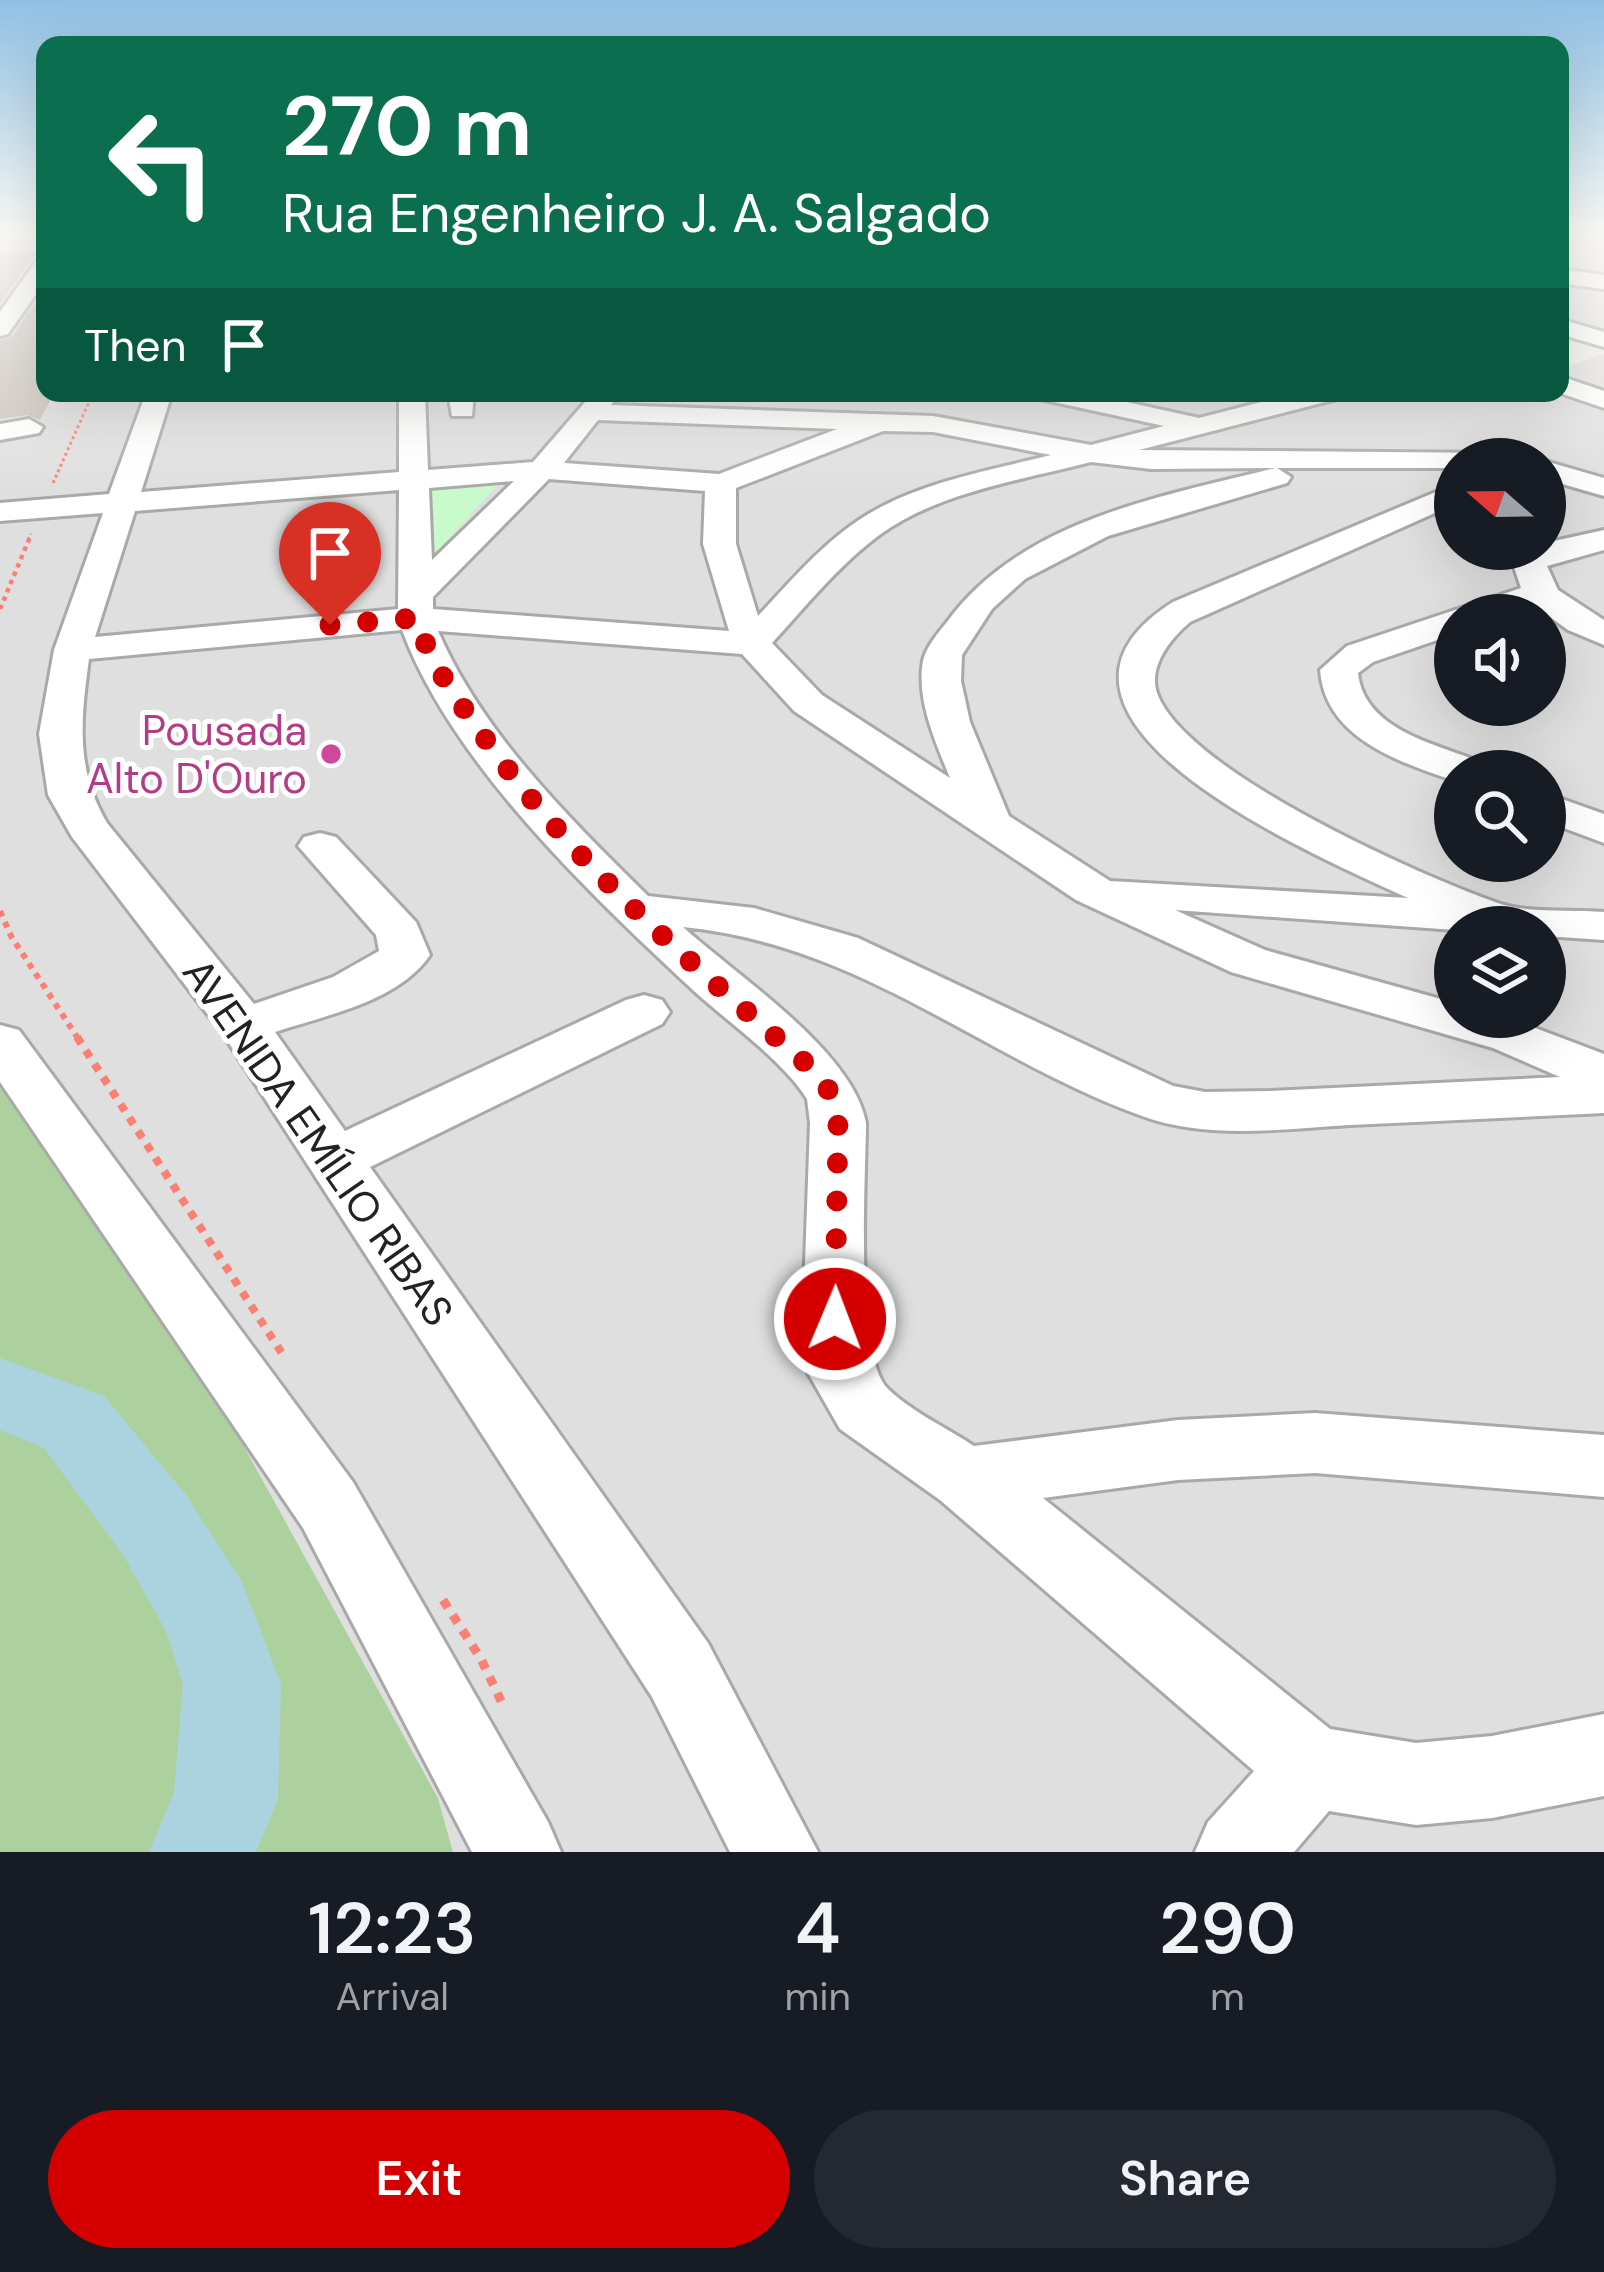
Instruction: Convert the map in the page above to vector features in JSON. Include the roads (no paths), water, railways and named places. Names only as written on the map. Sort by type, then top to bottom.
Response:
[{"type":"street","points":[[1569,326],[1601,326]]},
{"type":"street","points":[[1569,387],[1604,400]]},
{"type":"street","name":"AVENIDA EMÍLIO RIBAS","points":[[156,402],[72,650],[59,734],[69,795],[88,828],[243,1025],[680,1670],[775,1852]]},
{"type":"street","points":[[412,402],[412,477],[425,582],[426,649],[507,770],[630,908],[819,1075],[834,1099],[838,1123],[835,1319],[841,1373],[864,1408],[965,1478],[1312,1767],[1416,1784],[1492,1777],[1604,1755]]},
{"type":"street","points":[[1091,402],[1198,425]]},
{"type":"street","points":[[72,650],[425,582],[664,640],[752,643],[832,558],[870,527],[972,484],[1291,402]]},
{"type":"street","points":[[425,582],[542,470],[600,403],[874,411],[1086,453],[1192,461],[1434,459]]},
{"type":"street","points":[[0,512],[542,470],[722,483],[874,411]]},
{"type":"street","points":[[989,820],[950,724],[942,659],[968,610],[1024,562],[1093,531],[1335,459]]},
{"type":"street","points":[[1566,476],[1601,486]]},
{"type":"street","points":[[722,483],[715,502],[720,554],[752,643],[776,674],[808,703],[1092,890],[1249,961],[1512,1036],[1604,1075]]},
{"type":"street","points":[[1434,501],[1174,616],[1145,649],[1136,689],[1153,724],[1197,768],[1280,817],[1465,906]]},
{"type":"street","points":[[1604,540],[1540,554],[1530,564],[1530,578],[1540,593],[1604,634]]},
{"type":"street","points":[[1434,629],[1360,654],[1339,670],[1337,688],[1346,708],[1376,731],[1434,757]]},
{"type":"street","points":[[1566,815],[1604,830]]},
{"type":"street","points":[[243,1025],[363,981],[392,968],[405,955],[399,932],[320,846]]},
{"type":"street","points":[[1092,890],[1434,912]]},
{"type":"street","points":[[630,908],[795,932],[1126,1088],[1204,1111],[1604,1094]]},
{"type":"street","points":[[1566,923],[1604,926]]},
{"type":"street","points":[[334,1160],[644,1012]]},
{"type":"street","points":[[0,1042],[328,1505],[518,1852]]},
{"type":"street","points":[[965,1478],[1178,1450],[1316,1443],[1604,1466]]},
{"type":"street","points":[[1238,1852],[1312,1767]]},
{"type":"waterway","points":[[0,1393],[74,1422],[154,1524],[208,1614],[232,1684],[226,1799],[202,1852]]},
{"type":"place","name":"Pousada Alto D'Ouro","points":[[331,754]]}]
